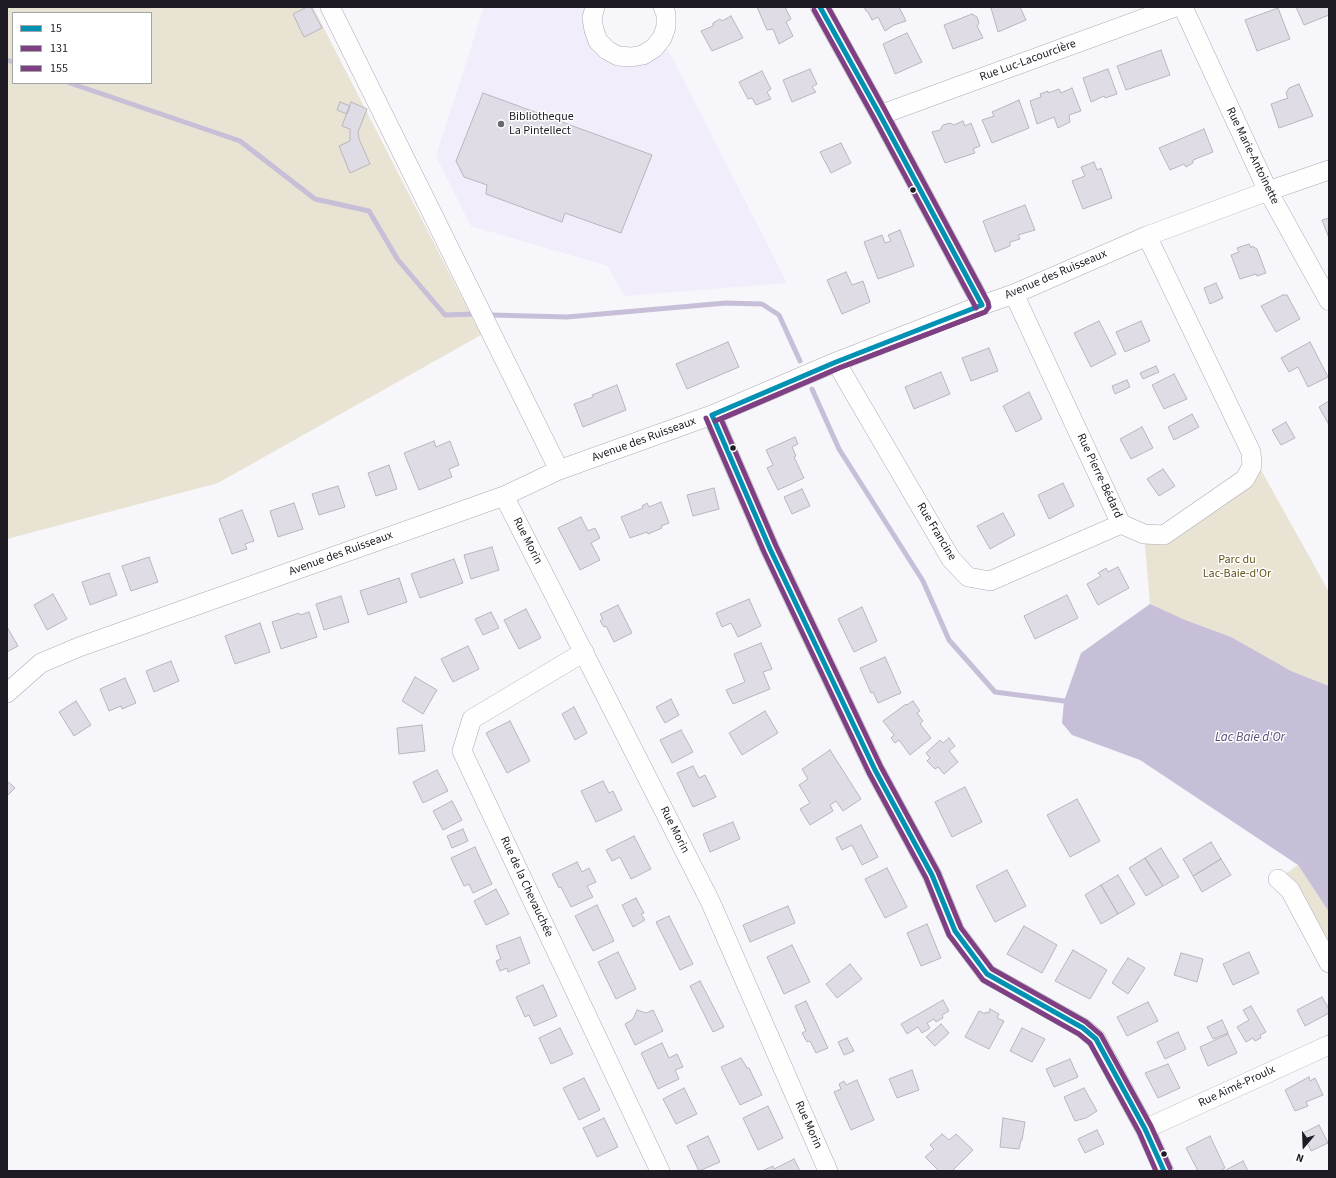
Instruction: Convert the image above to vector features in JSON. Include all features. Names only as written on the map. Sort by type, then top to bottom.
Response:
[{"type":"street","points":[[330,7],[559,470]]},
{"type":"street","points":[[595,7],[592,18],[594,30],[598,40],[607,50],[618,56],[631,57],[643,55],[654,48],[662,38],[666,26],[666,14],[663,7]]},
{"type":"street","points":[[820,7],[982,305]]},
{"type":"street","name":"Rue Luc-Lacourcière","points":[[880,115],[1175,7]]},
{"type":"street","name":"Rue Marie-Antoinette","points":[[1183,7],[1268,191],[1329,301]]},
{"type":"street","name":"Avenue des Ruisseaux","points":[[7,693],[41,663],[79,647],[504,496],[559,470],[712,415],[836,362],[1014,294],[1147,236],[1329,170]]},
{"type":"street","name":"Rue Pierre-Bédard","points":[[1014,294],[1121,524],[1144,534],[1164,535],[1245,479],[1252,466],[1251,452],[1147,236]]},
{"type":"street","name":"Rue Francine","points":[[836,362],[951,559],[968,577],[990,581],[1121,524]]},
{"type":"street","points":[[712,415],[770,549],[875,770],[932,875],[955,931],[987,974],[1083,1028],[1096,1039],[1145,1129],[1164,1171]]},
{"type":"street","name":"Rue Morin","points":[[504,496],[710,901],[828,1171]]},
{"type":"street","name":"Rue de la Chevauchée","points":[[584,652],[472,719],[462,751],[660,1171]]},
{"type":"street","points":[[1278,879],[1290,890],[1329,963]]},
{"type":"street","name":"Rue Aimé-Proulx","points":[[1145,1129],[1329,1045]]},
{"type":"shaded area","points":[[484,7],[595,7],[592,18],[618,56],[662,38],[787,283],[624,296],[608,266],[471,226],[436,156]]},
{"type":"green space","points":[[7,7],[313,7],[481,335],[218,483],[7,539]]},
{"type":"green space","name":"Parc du Lac-Baie-d'Or","points":[[1251,452],[1329,592],[1329,686],[1291,671],[1150,604],[1144,534],[1164,535],[1245,479]]},
{"type":"green space","points":[[1298,865],[1329,912],[1329,963],[1278,879]]},
{"type":"water","name":"Lac Baie d'Or","points":[[1150,604],[1185,620],[1231,637],[1291,671],[1329,686],[1329,912],[1298,865],[1140,760],[1072,735],[1062,723],[1064,701],[1081,653]]},
{"type":"building","points":[[307,7],[311,7],[322,28],[304,37],[293,14]]},
{"type":"building","points":[[757,7],[785,7],[791,19],[786,22],[793,36],[779,44],[773,29],[767,30]]},
{"type":"building","points":[[864,7],[899,7],[906,21],[894,25],[885,31],[878,17],[872,20]]},
{"type":"building","points":[[1020,7],[1026,20],[998,32],[991,8]]},
{"type":"building","points":[[1296,7],[1329,7],[1329,15],[1304,25]]},
{"type":"building","points":[[1278,8],[1290,39],[1257,51],[1245,20]]},
{"type":"building","points":[[972,14],[977,17],[979,23],[977,26],[983,38],[953,49],[944,25]]},
{"type":"building","points":[[731,16],[743,38],[712,51],[701,31],[713,26],[713,23],[720,19],[722,21]]},
{"type":"building","points":[[907,33],[922,62],[895,74],[883,44]]},
{"type":"building","points":[[1161,50],[1170,75],[1126,90],[1117,66]]},
{"type":"building","points":[[810,69],[817,84],[812,87],[816,92],[792,102],[783,80]]},
{"type":"building","points":[[1108,69],[1117,94],[1105,98],[1104,96],[1091,102],[1083,78]]},
{"type":"building","points":[[762,71],[771,89],[767,92],[771,99],[756,105],[752,98],[748,99],[739,82]]},
{"type":"building","points":[[1299,84],[1313,116],[1279,128],[1271,104],[1288,98],[1286,93],[1289,88]]},
{"type":"building","points":[[1072,88],[1081,111],[1069,115],[1070,122],[1058,128],[1054,117],[1037,124],[1030,101],[1041,97],[1040,94],[1048,91],[1048,93],[1059,89],[1061,93]]},
{"type":"building","points":[[483,93],[652,155],[621,233],[565,213],[562,222],[486,194],[487,185],[464,177],[456,161]]},
{"type":"building","points":[[1019,100],[1029,128],[992,143],[982,120],[994,116],[992,112]]},
{"type":"building","points":[[340,102],[350,106],[347,114],[337,110]]},
{"type":"building","points":[[351,102],[367,109],[358,132],[359,139],[370,164],[350,173],[339,146],[350,141],[350,129],[342,126]]},
{"type":"building","points":[[963,121],[965,126],[971,123],[980,146],[973,149],[975,153],[945,163],[932,132],[940,130],[943,125],[950,123],[954,125]]},
{"type":"building","points":[[1204,129],[1213,152],[1193,160],[1193,163],[1186,167],[1184,164],[1170,170],[1159,148]]},
{"type":"building","points":[[841,143],[851,163],[831,173],[820,152]]},
{"type":"building","points":[[1094,162],[1097,170],[1101,168],[1112,198],[1083,209],[1072,181],[1085,176],[1081,167]]},
{"type":"building","points":[[1025,205],[1035,230],[1018,235],[1020,239],[1010,242],[1010,246],[995,252],[983,221]]},
{"type":"building","points":[[1329,218],[1329,238],[1322,220]]},
{"type":"building","points":[[900,230],[914,266],[878,279],[864,242],[882,235],[885,243],[891,241],[888,235]]},
{"type":"building","points":[[1249,244],[1251,248],[1252,246],[1257,249],[1266,273],[1257,276],[1256,274],[1240,279],[1231,255],[1239,252],[1237,248]]},
{"type":"building","points":[[846,272],[852,285],[863,281],[870,302],[842,314],[827,280]]},
{"type":"building","points":[[1216,283],[1223,298],[1210,304],[1204,288]]},
{"type":"building","points":[[1283,295],[1287,295],[1300,319],[1276,332],[1261,306]]},
{"type":"building","points":[[1099,321],[1116,354],[1091,367],[1074,333]]},
{"type":"building","points":[[1141,321],[1150,341],[1125,352],[1116,332]]},
{"type":"building","points":[[728,342],[739,367],[687,389],[676,364]]},
{"type":"building","points":[[1310,342],[1328,377],[1308,387],[1298,367],[1289,372],[1281,358]]},
{"type":"building","points":[[989,348],[998,371],[971,381],[962,358]]},
{"type":"building","points":[[1156,366],[1159,372],[1143,379],[1140,373]]},
{"type":"building","points":[[941,372],[950,394],[914,409],[905,387]]},
{"type":"building","points":[[1174,374],[1187,399],[1164,409],[1152,385]]},
{"type":"building","points":[[1127,380],[1130,387],[1115,394],[1112,386]]},
{"type":"building","points":[[617,385],[626,410],[583,427],[574,404],[593,397],[592,395]]},
{"type":"building","points":[[1029,392],[1042,419],[1016,432],[1003,406]]},
{"type":"building","points":[[1329,401],[1329,425],[1319,407]]},
{"type":"building","points":[[1192,414],[1199,427],[1174,440],[1168,427]]},
{"type":"building","points":[[1286,422],[1295,438],[1281,445],[1272,430]]},
{"type":"building","points":[[1142,427],[1153,448],[1131,459],[1120,439]]},
{"type":"building","points":[[795,437],[798,444],[792,447],[796,456],[794,457],[804,478],[778,490],[767,468],[773,465],[766,450]]},
{"type":"building","points":[[434,441],[436,447],[450,441],[459,465],[449,469],[452,477],[419,490],[404,453]]},
{"type":"building","points":[[389,465],[397,489],[376,496],[368,473]]},
{"type":"building","points":[[1163,469],[1175,486],[1159,496],[1147,479]]},
{"type":"building","points":[[1063,483],[1074,506],[1049,519],[1038,495]]},
{"type":"building","points":[[338,486],[345,507],[319,515],[312,494]]},
{"type":"building","points":[[714,488],[719,509],[693,516],[687,495]]},
{"type":"building","points":[[802,489],[810,506],[792,514],[784,497]]},
{"type":"building","points":[[661,502],[669,523],[648,534],[647,532],[630,538],[621,517],[643,508],[642,506],[647,503],[649,507]]},
{"type":"building","points":[[294,503],[303,529],[278,537],[270,511]]},
{"type":"building","points":[[242,510],[254,541],[245,544],[247,549],[232,554],[219,519]]},
{"type":"building","points":[[1003,513],[1015,535],[990,549],[977,526]]},
{"type":"building","points":[[581,517],[588,531],[595,528],[600,538],[591,543],[600,560],[580,570],[558,528]]},
{"type":"building","points":[[492,547],[499,570],[471,579],[464,555]]},
{"type":"building","points":[[149,557],[158,582],[131,591],[122,566]]},
{"type":"building","points":[[454,559],[463,583],[420,598],[411,574]]},
{"type":"building","points":[[1118,567],[1129,588],[1098,605],[1087,584],[1101,576],[1098,573],[1106,568],[1108,572]]},
{"type":"building","points":[[109,573],[117,595],[90,605],[82,582]]},
{"type":"building","points":[[399,578],[407,602],[368,615],[360,591]]},
{"type":"building","points":[[53,594],[67,619],[47,630],[34,605]]},
{"type":"building","points":[[1067,595],[1078,618],[1035,639],[1024,616]]},
{"type":"building","points":[[341,596],[349,622],[324,630],[316,604]]},
{"type":"building","points":[[749,599],[761,626],[738,637],[731,623],[722,627],[716,613]]},
{"type":"building","points":[[618,605],[632,633],[614,642],[606,626],[604,627],[600,621],[603,619],[600,614]]},
{"type":"building","points":[[862,607],[877,641],[854,652],[838,619]]},
{"type":"building","points":[[526,609],[541,638],[519,649],[504,620]]},
{"type":"building","points":[[309,612],[317,637],[281,649],[272,622],[299,613],[300,615]]},
{"type":"building","points":[[491,612],[499,628],[483,635],[475,619]]},
{"type":"building","points":[[260,623],[270,652],[235,664],[225,636]]},
{"type":"building","points":[[7,627],[18,646],[7,652]]},
{"type":"building","points":[[761,643],[772,669],[763,672],[770,689],[733,704],[726,690],[745,682],[734,654]]},
{"type":"building","points":[[468,646],[479,669],[453,682],[441,659]]},
{"type":"building","points":[[885,657],[901,693],[878,703],[873,692],[871,693],[860,668]]},
{"type":"building","points":[[171,661],[179,681],[154,692],[146,671]]},
{"type":"building","points":[[415,677],[437,690],[423,714],[402,701]]},
{"type":"building","points":[[125,678],[136,703],[122,709],[121,706],[109,711],[100,689]]},
{"type":"building","points":[[671,699],[679,715],[665,723],[656,707]]},
{"type":"building","points":[[76,701],[91,725],[74,736],[59,712]]},
{"type":"building","points":[[913,701],[920,711],[917,713],[923,721],[920,724],[931,738],[910,755],[899,740],[895,743],[891,738],[894,735],[883,721],[906,704],[907,705]]},
{"type":"building","points":[[574,707],[587,733],[575,740],[562,714]]},
{"type":"building","points":[[765,711],[778,733],[742,755],[729,733]]},
{"type":"building","points":[[510,721],[530,761],[507,773],[486,733]]},
{"type":"building","points":[[422,725],[425,751],[399,754],[397,728]]},
{"type":"building","points":[[681,730],[693,752],[672,763],[660,740]]},
{"type":"building","points":[[949,738],[955,746],[949,751],[958,762],[944,774],[938,767],[935,769],[927,761],[930,758],[926,753],[940,740],[943,743]]},
{"type":"building","points":[[830,750],[861,799],[843,811],[836,801],[830,805],[833,811],[810,825],[800,809],[810,803],[799,785],[808,779],[802,769]]},
{"type":"building","points":[[693,766],[699,778],[705,775],[716,797],[693,807],[677,773]]},
{"type":"building","points":[[437,770],[448,791],[423,803],[413,782]]},
{"type":"building","points":[[7,781],[15,788],[7,796]]},
{"type":"building","points":[[603,781],[609,793],[613,791],[622,810],[596,822],[581,791]]},
{"type":"building","points":[[965,787],[982,822],[952,837],[935,802]]},
{"type":"building","points":[[1077,799],[1100,841],[1070,857],[1047,815]]},
{"type":"building","points":[[452,801],[462,820],[443,830],[433,811]]},
{"type":"building","points":[[733,822],[740,839],[710,852],[703,834]]},
{"type":"building","points":[[861,825],[878,857],[862,865],[852,845],[842,850],[836,838]]},
{"type":"building","points":[[463,829],[468,841],[452,848],[447,836]]},
{"type":"building","points":[[634,836],[651,869],[631,879],[620,857],[612,861],[606,850]]},
{"type":"building","points":[[1211,842],[1221,859],[1193,876],[1183,859]]},
{"type":"building","points":[[475,847],[492,884],[473,893],[469,884],[464,886],[451,858]]},
{"type":"building","points":[[1161,848],[1179,877],[1163,886],[1145,858]]},
{"type":"building","points":[[1145,858],[1163,886],[1146,896],[1129,868]]},
{"type":"building","points":[[1221,859],[1231,875],[1202,892],[1193,876]]},
{"type":"building","points":[[577,862],[582,872],[589,868],[596,882],[587,886],[593,897],[571,907],[561,887],[559,888],[552,874]]},
{"type":"building","points":[[887,868],[907,907],[885,918],[865,879]]},
{"type":"building","points":[[1007,870],[1026,906],[995,922],[976,886]]},
{"type":"building","points":[[1118,875],[1135,904],[1118,914],[1101,885]]},
{"type":"building","points":[[1101,885],[1118,914],[1101,924],[1085,895]]},
{"type":"building","points":[[496,889],[509,914],[486,925],[474,901]]},
{"type":"building","points":[[636,898],[644,913],[641,914],[645,920],[633,927],[622,905]]},
{"type":"building","points":[[597,905],[614,941],[593,951],[575,916]]},
{"type":"building","points":[[788,906],[795,923],[750,942],[743,925]]},
{"type":"building","points":[[669,916],[693,964],[680,970],[656,922]]},
{"type":"building","points":[[927,924],[941,958],[921,966],[907,933]]},
{"type":"building","points":[[1024,926],[1057,945],[1042,973],[1007,954]]},
{"type":"building","points":[[520,937],[530,963],[508,972],[507,968],[500,971],[496,961],[501,959],[496,946]]},
{"type":"building","points":[[792,945],[810,982],[784,994],[767,957]]},
{"type":"building","points":[[1073,950],[1107,970],[1090,999],[1055,981]]},
{"type":"building","points":[[618,952],[636,989],[616,999],[598,962]]},
{"type":"building","points":[[1249,952],[1259,973],[1233,985],[1223,964]]},
{"type":"building","points":[[1181,953],[1203,959],[1197,982],[1174,975]]},
{"type":"building","points":[[1128,958],[1145,968],[1128,994],[1112,983]]},
{"type":"building","points":[[850,964],[862,979],[837,998],[826,984]]},
{"type":"building","points":[[700,981],[724,1027],[713,1032],[690,986]]},
{"type":"building","points":[[543,985],[557,1016],[534,1026],[529,1015],[525,1017],[516,997]]},
{"type":"building","points":[[1322,997],[1329,1009],[1329,1013],[1305,1026],[1297,1010]]},
{"type":"building","points":[[943,1000],[949,1011],[942,1015],[943,1018],[936,1022],[934,1019],[927,1023],[930,1028],[922,1033],[918,1027],[907,1034],[901,1024]]},
{"type":"building","points":[[806,1001],[828,1048],[816,1053],[810,1041],[807,1042],[802,1033],[806,1031],[795,1006]]},
{"type":"building","points":[[1148,1002],[1158,1021],[1127,1036],[1117,1017]]},
{"type":"building","points":[[1251,1006],[1266,1032],[1260,1035],[1261,1038],[1255,1041],[1253,1038],[1246,1042],[1237,1027],[1249,1020],[1243,1010]]},
{"type":"building","points":[[990,1009],[999,1014],[997,1018],[1004,1021],[989,1049],[965,1037],[979,1011],[985,1014],[986,1012],[989,1013]]},
{"type":"building","points":[[637,1010],[646,1013],[653,1010],[663,1031],[635,1045],[625,1024],[633,1019]]},
{"type":"building","points":[[1222,1020],[1228,1033],[1213,1039],[1207,1027]]},
{"type":"building","points":[[941,1024],[949,1033],[935,1046],[926,1037]]},
{"type":"building","points":[[560,1028],[573,1054],[551,1064],[539,1038]]},
{"type":"building","points":[[1022,1028],[1045,1039],[1032,1062],[1010,1051]]},
{"type":"building","points":[[1178,1032],[1186,1049],[1165,1059],[1157,1042]]},
{"type":"building","points":[[1228,1034],[1237,1053],[1208,1066],[1200,1047]]},
{"type":"building","points":[[847,1038],[854,1051],[844,1055],[838,1042]]},
{"type":"building","points":[[662,1043],[669,1058],[677,1054],[683,1067],[675,1070],[679,1079],[658,1089],[641,1053]]},
{"type":"building","points":[[741,1058],[747,1068],[749,1068],[762,1095],[740,1105],[721,1067]]},
{"type":"building","points":[[1070,1059],[1078,1077],[1054,1087],[1046,1069]]},
{"type":"building","points":[[1168,1064],[1180,1088],[1158,1098],[1145,1073]]},
{"type":"building","points":[[912,1070],[919,1090],[897,1098],[889,1079]]},
{"type":"building","points":[[1309,1077],[1310,1081],[1315,1078],[1323,1095],[1306,1102],[1308,1106],[1295,1111],[1285,1090]]},
{"type":"building","points":[[584,1078],[600,1110],[579,1120],[563,1088]]},
{"type":"building","points":[[857,1080],[874,1120],[851,1130],[834,1092],[841,1089],[839,1084],[844,1081],[846,1085]]},
{"type":"building","points":[[684,1088],[697,1114],[676,1124],[663,1099]]},
{"type":"building","points":[[1084,1088],[1097,1111],[1086,1118],[1075,1121],[1064,1097]]},
{"type":"building","points":[[768,1106],[783,1138],[758,1150],[743,1118]]},
{"type":"building","points":[[604,1118],[618,1147],[597,1157],[583,1128]]},
{"type":"building","points":[[1003,1118],[1025,1122],[1019,1149],[1000,1147]]},
{"type":"building","points":[[1319,1125],[1328,1143],[1311,1151],[1303,1133]]},
{"type":"building","points":[[1097,1130],[1104,1144],[1085,1153],[1078,1139]]},
{"type":"building","points":[[942,1134],[949,1140],[956,1134],[973,1150],[952,1171],[939,1171],[925,1157],[934,1149],[930,1145]]},
{"type":"building","points":[[708,1136],[720,1162],[699,1171],[687,1146]]},
{"type":"building","points":[[1210,1136],[1225,1168],[1220,1171],[1198,1171],[1186,1148]]},
{"type":"building","points":[[794,1159],[800,1171],[762,1171],[773,1166],[774,1169]]},
{"type":"building","points":[[1243,1161],[1248,1171],[1224,1171]]},
{"type":"waterway","points":[[7,60],[12,62]]},
{"type":"waterway","points":[[73,84],[240,141],[315,199],[369,211],[398,260],[445,315],[472,314]]},
{"type":"waterway","points":[[492,315],[567,317],[726,303],[762,304],[779,315],[800,361]]},
{"type":"waterway","points":[[812,389],[839,449],[923,581],[949,640],[995,692],[1064,701]]},
{"type":"transit line","name":"15","points":[[820,7],[982,305]]},
{"type":"transit line","name":"155","points":[[828,7],[988,302],[989,307],[985,312],[839,368],[721,419],[776,546],[881,767],[938,872],[961,928],[992,969],[1086,1022],[1101,1035],[1151,1126],[1170,1168]]},
{"type":"transit line","name":"131","points":[[814,10],[976,308]]},
{"type":"transit line","name":"15","points":[[712,415],[836,362],[982,305]]},
{"type":"transit line","name":"131","points":[[715,421],[839,368],[985,312]]},
{"type":"transit line","name":"15","points":[[712,415],[770,549],[875,770],[932,875],[955,931],[987,974],[1083,1028],[1096,1039],[1145,1129],[1164,1171]]},
{"type":"transit line","name":"131","points":[[706,418],[764,552],[869,773],[926,878],[949,935],[983,980],[1079,1034],[1090,1043],[1139,1132],[1156,1171]]},
{"type":"place","name":"Bibliotheque La Pintellect","points":[[501,124]]}]
